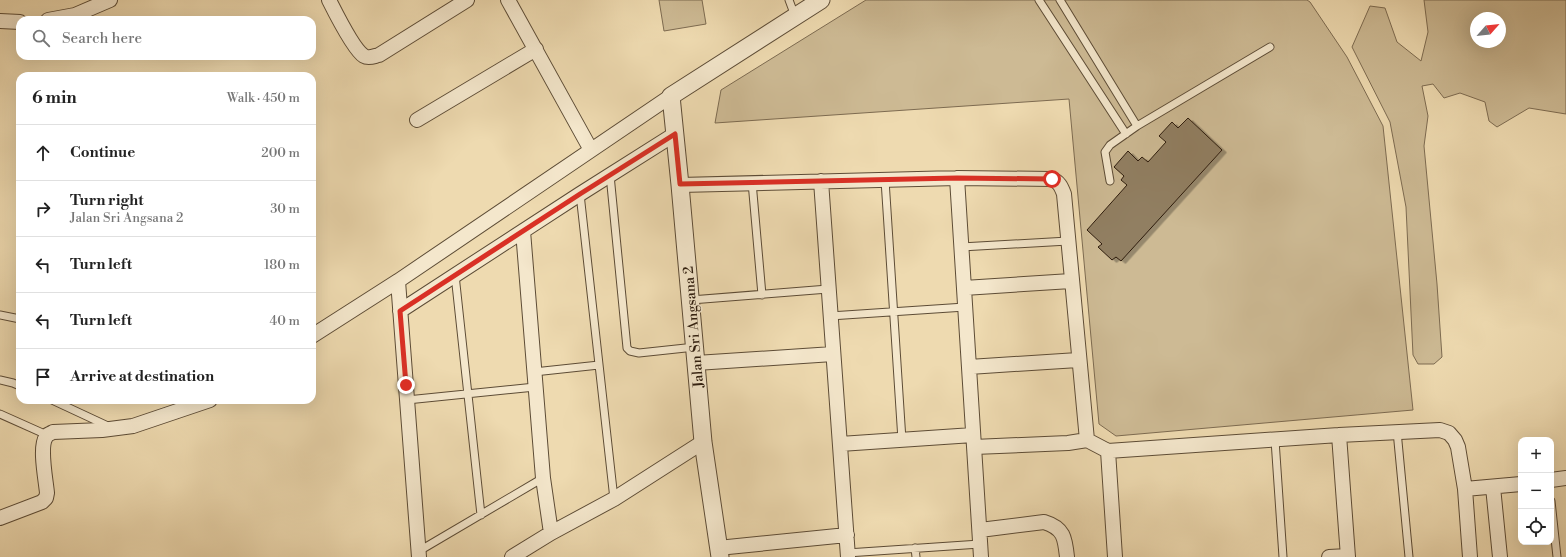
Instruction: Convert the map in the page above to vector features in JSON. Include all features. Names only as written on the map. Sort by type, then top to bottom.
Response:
[{"type":"street","points":[[70,16],[110,0]]},
{"type":"street","points":[[329,0],[357,48],[364,56],[370,57],[379,55],[465,1]]},
{"type":"street","points":[[508,0],[590,150]]},
{"type":"street","points":[[316,333],[398,281],[671,96],[821,0]]},
{"type":"street","points":[[0,21],[16,22]]},
{"type":"street","points":[[418,120],[536,49]]},
{"type":"street","name":"Jalan Sri Angsana 2","points":[[671,96],[703,442],[719,553]]},
{"type":"street","points":[[400,311],[675,134]]},
{"type":"street","points":[[680,184],[957,178],[1052,179],[1057,181],[1062,187],[1064,194],[1078,360],[1087,440]]},
{"type":"street","points":[[957,178],[981,550]]},
{"type":"street","points":[[821,181],[848,555]]},
{"type":"street","points":[[522,232],[543,478],[551,533]]},
{"type":"street","points":[[398,281],[419,554]]},
{"type":"street","points":[[964,288],[1071,281]]},
{"type":"street","points":[[695,355],[833,354]]},
{"type":"street","points":[[969,367],[1078,360]]},
{"type":"street","points":[[0,518],[42,502],[46,498],[47,493],[43,446],[47,435],[53,432],[114,429],[133,426],[199,404]]},
{"type":"street","points":[[840,444],[902,440],[1068,443],[1087,440],[1108,451],[1339,435],[1440,430],[1449,433],[1455,440],[1458,447],[1465,489],[1470,557]]},
{"type":"street","points":[[1329,557],[1348,556],[1339,435]]},
{"type":"street","points":[[512,557],[551,533],[614,499],[703,442]]},
{"type":"street","points":[[1108,451],[1115,557]]},
{"type":"street","points":[[1554,480],[1566,478]]},
{"type":"street","points":[[1465,489],[1518,484]]},
{"type":"street","points":[[1493,487],[1500,557]]},
{"type":"street","points":[[980,530],[1044,522],[1054,525],[1064,537],[1067,557]]},
{"type":"street","points":[[719,553],[847,536]]},
{"type":"lane","points":[[789,0],[795,16]]},
{"type":"lane","points":[[1039,0],[1126,134]]},
{"type":"lane","points":[[1060,0],[1138,126]]},
{"type":"lane","points":[[1110,181],[1105,152],[1110,145],[1138,126],[1270,47]]},
{"type":"lane","points":[[610,175],[627,348],[630,351],[639,353],[695,355]]},
{"type":"lane","points":[[886,180],[902,440]]},
{"type":"lane","points":[[752,182],[762,295]]},
{"type":"lane","points":[[580,194],[614,499]]},
{"type":"lane","points":[[961,247],[1068,242]]},
{"type":"lane","points":[[455,275],[481,515]]},
{"type":"lane","points":[[690,300],[828,289]]},
{"type":"lane","points":[[830,316],[965,307]]},
{"type":"lane","points":[[0,315],[16,318]]},
{"type":"lane","points":[[534,372],[599,365]]},
{"type":"lane","points":[[0,380],[16,384]]},
{"type":"lane","points":[[407,400],[535,387]]},
{"type":"lane","points":[[61,404],[114,429]]},
{"type":"lane","points":[[0,414],[47,435]]},
{"type":"lane","points":[[1397,432],[1409,557]]},
{"type":"lane","points":[[1275,440],[1283,557]]},
{"type":"lane","points":[[419,554],[543,478]]},
{"type":"lane","points":[[1552,509],[1557,557]]},
{"type":"lane","points":[[915,548],[916,557]]},
{"type":"lane","points":[[848,555],[915,548],[981,550]]},
{"type":"shaded area","points":[[659,0],[702,0],[706,24],[664,31]]},
{"type":"shaded area","points":[[866,0],[1307,0],[1310,2],[1347,57],[1383,126],[1413,410],[1116,436],[1099,424],[1069,99],[715,123],[721,90]]},
{"type":"shaded area","points":[[1424,0],[1566,0],[1566,114],[1529,108],[1497,127],[1489,121],[1485,102],[1460,93],[1444,98],[1433,84],[1422,86],[1428,116],[1424,146],[1437,284],[1442,357],[1434,364],[1418,364],[1413,355],[1406,207],[1390,122],[1352,47],[1370,6],[1385,8],[1397,42],[1421,61],[1428,32]]},
{"type":"building","points":[[1188,118],[1222,150],[1121,261],[1116,257],[1112,260],[1098,247],[1102,244],[1087,230],[1127,185],[1121,180],[1124,176],[1114,167],[1128,151],[1138,161],[1142,157],[1148,162],[1166,142],[1159,136],[1172,122],[1178,128]]},
{"type":"route","points":[[406,385],[400,311],[675,134],[680,184],[957,178],[1052,179]]}]
